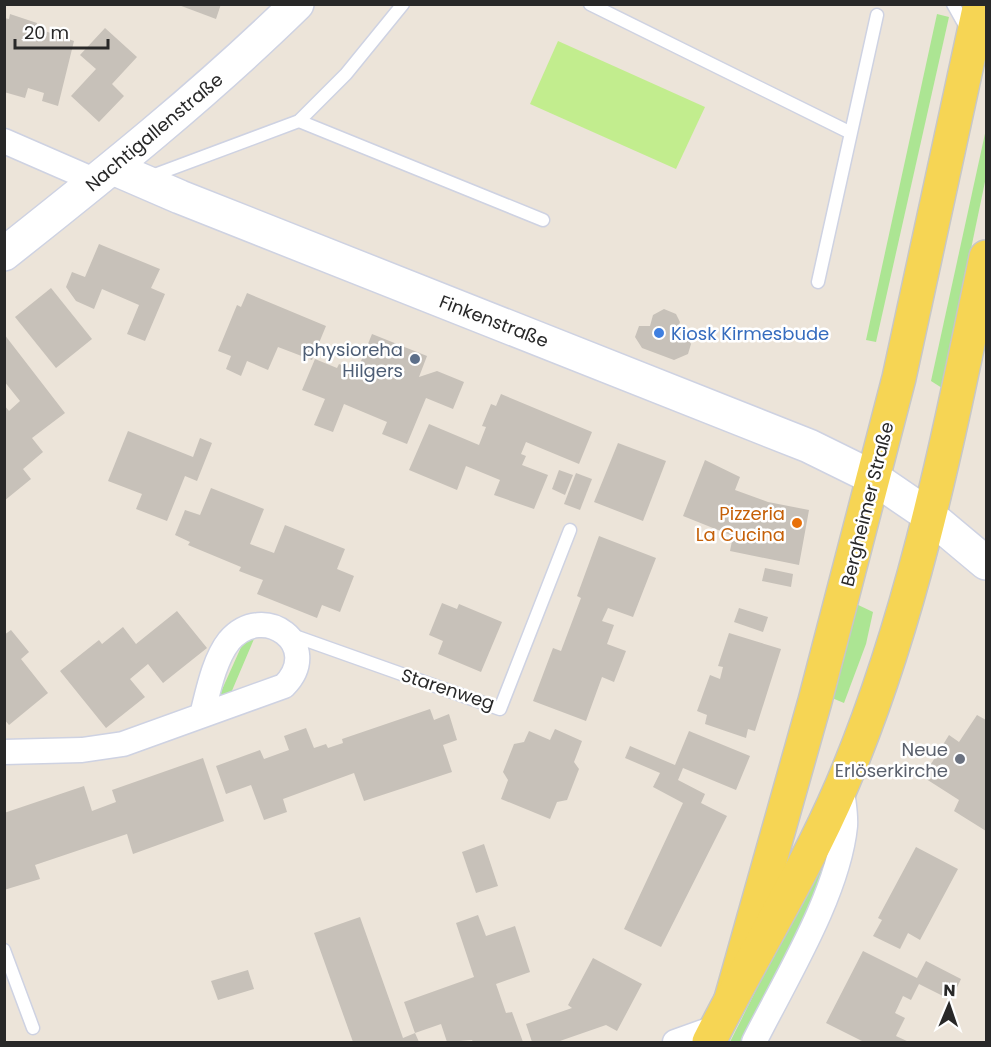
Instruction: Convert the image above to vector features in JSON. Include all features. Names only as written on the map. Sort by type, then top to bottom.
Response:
[{"type":"main road","name":"Nachtigallenstraße","points":[[4,254],[116,177],[239,62],[297,4]]},
{"type":"main road","name":"Bergheimer Straße","points":[[719,1023],[816,701],[874,478],[901,370],[980,4]]},
{"type":"main road","name":"Finkenstraße","points":[[116,177],[788,437],[874,478],[931,517],[987,563]]},
{"type":"main road","points":[[719,1023],[798,878],[842,784],[892,644],[931,517],[987,257]]},
{"type":"street","name":"Finkenstraße","points":[[4,141],[116,177]]},
{"type":"street","name":"Starenweg","points":[[202,715],[210,687],[230,640],[241,632],[262,624],[274,626],[285,633]]},
{"type":"street","points":[[4,752],[102,748],[153,735],[202,715],[284,687],[295,672],[298,663],[292,642],[285,633]]},
{"type":"street","points":[[754,1042],[829,892],[840,857],[845,823],[842,784]]},
{"type":"street","points":[[675,1042],[719,1023]]},
{"type":"lane","points":[[116,177],[299,121],[346,74],[404,4]]},
{"type":"lane","points":[[591,4],[849,132]]},
{"type":"lane","points":[[953,4],[973,40]]},
{"type":"lane","points":[[818,282],[849,132],[877,15]]},
{"type":"lane","points":[[299,121],[543,220]]},
{"type":"lane","name":"Starenweg","points":[[285,633],[500,710],[570,530]]},
{"type":"lane","points":[[4,950],[33,1028]]},
{"type":"green space","points":[[937,14],[949,17],[876,342],[866,340]]},
{"type":"green space","points":[[558,41],[705,107],[676,169],[530,104]]},
{"type":"green space","points":[[986,129],[986,177],[942,388],[931,381]]},
{"type":"green space","points":[[854,603],[873,612],[866,644],[844,703],[832,698]]},
{"type":"green space","points":[[254,639],[231,693],[222,696],[220,694],[244,640]]},
{"type":"green space","points":[[825,853],[830,856],[803,922],[742,1042],[730,1042]]},
{"type":"building","points":[[176,4],[221,4],[216,19]]},
{"type":"building","points":[[10,14],[37,23],[36,28],[74,41],[58,106],[42,101],[44,93],[28,88],[25,98],[4,92],[4,18],[9,19]]},
{"type":"building","points":[[105,28],[137,57],[112,84],[124,96],[99,122],[71,96],[96,69],[80,55]]},
{"type":"building","points":[[99,244],[160,269],[151,288],[165,294],[145,341],[127,334],[139,305],[102,289],[94,309],[76,301],[66,287],[72,272],[85,277]]},
{"type":"building","points":[[51,288],[92,339],[56,368],[15,317]]},
{"type":"building","points":[[247,293],[326,326],[312,360],[278,347],[268,370],[247,361],[241,376],[226,369],[231,356],[218,351],[237,305],[241,307]]},
{"type":"building","name":"Kiosk Kirmesbude","points":[[664,309],[676,314],[680,322],[677,331],[686,335],[691,344],[688,354],[674,360],[642,348],[635,337],[639,326],[650,326],[653,315]]},
{"type":"building","points":[[4,334],[65,413],[32,438],[43,452],[23,469],[31,479],[4,501],[4,405],[9,411],[20,401],[4,381]]},
{"type":"building","points":[[372,334],[427,356],[419,377],[437,371],[464,382],[453,409],[426,398],[407,444],[382,434],[387,422],[344,404],[333,432],[314,425],[325,399],[302,390],[315,359],[337,368],[339,364],[357,371]]},
{"type":"building","points":[[501,394],[592,432],[579,464],[526,442],[521,454],[526,456],[522,465],[548,475],[534,509],[494,495],[500,480],[466,466],[457,490],[409,470],[429,424],[479,445],[486,427],[482,426],[491,404],[496,406]]},
{"type":"building","points":[[128,431],[193,457],[200,438],[212,443],[197,481],[185,476],[167,521],[136,509],[142,494],[108,481]]},
{"type":"building","points":[[618,443],[666,461],[643,521],[594,502]]},
{"type":"building","points":[[705,460],[740,477],[735,490],[768,502],[809,510],[799,565],[730,551],[733,536],[683,516]]},
{"type":"building","points":[[559,470],[573,475],[565,495],[552,489]]},
{"type":"building","points":[[576,473],[592,479],[580,510],[564,504]]},
{"type":"building","points":[[211,488],[264,509],[250,544],[274,553],[285,525],[345,549],[337,569],[354,576],[340,612],[322,605],[317,618],[257,594],[263,580],[239,571],[241,567],[188,545],[190,542],[175,535],[185,510],[200,515]]},
{"type":"building","points":[[599,536],[656,558],[633,617],[608,608],[602,621],[614,625],[607,644],[626,651],[614,682],[602,677],[586,721],[533,701],[553,648],[561,651],[581,598],[577,596]]},
{"type":"building","points":[[765,568],[793,574],[791,587],[762,581]]},
{"type":"building","points":[[442,603],[457,609],[459,604],[502,622],[481,672],[438,654],[443,641],[429,635]]},
{"type":"building","points":[[739,608],[768,617],[763,632],[734,622]]},
{"type":"building","points":[[177,611],[207,648],[163,683],[148,664],[130,679],[145,697],[106,728],[60,671],[99,640],[102,644],[123,627],[136,644]]},
{"type":"building","points":[[11,630],[29,652],[21,659],[48,693],[9,725],[4,719],[4,635]]},
{"type":"building","points":[[729,633],[781,649],[755,731],[748,729],[746,738],[705,724],[707,715],[697,711],[710,675],[720,679],[723,667],[718,666]]},
{"type":"building","points":[[430,709],[434,720],[449,714],[457,740],[443,745],[452,772],[364,801],[354,773],[283,799],[287,812],[264,820],[251,785],[226,794],[216,766],[260,750],[264,759],[289,750],[284,736],[306,728],[314,748],[326,744],[328,748],[343,743],[342,739]]},
{"type":"building","name":"Neue Erlöserkirche","points":[[977,715],[986,720],[986,831],[954,811],[959,800],[923,777],[949,735],[959,742]]},
{"type":"building","points":[[555,729],[582,741],[574,762],[579,769],[567,800],[557,802],[550,819],[501,799],[508,780],[503,772],[514,744],[524,742],[529,731],[550,740]]},
{"type":"building","points":[[689,731],[750,756],[736,790],[683,768],[678,780],[705,794],[701,803],[727,816],[661,947],[624,929],[683,803],[653,787],[660,773],[625,758],[630,746],[675,765]]},
{"type":"building","points":[[203,758],[224,821],[133,854],[127,834],[35,865],[40,879],[4,890],[4,813],[84,786],[92,811],[116,802],[112,790]]},
{"type":"building","points":[[484,844],[498,886],[476,893],[462,852]]},
{"type":"building","points":[[916,847],[958,869],[920,940],[908,933],[900,949],[873,936],[882,920],[878,918]]},
{"type":"building","points":[[478,915],[486,936],[515,926],[530,972],[496,984],[506,1013],[512,1012],[523,1042],[473,1042],[472,1040],[447,1042],[441,1024],[415,1033],[404,1002],[474,977],[456,923]]},
{"type":"building","points":[[360,917],[403,1038],[415,1033],[419,1042],[353,1042],[314,933]]},
{"type":"building","points":[[863,951],[917,978],[926,961],[961,979],[951,1000],[919,984],[911,1000],[903,996],[895,1013],[905,1018],[896,1036],[909,1042],[864,1042],[826,1023]]},
{"type":"building","points":[[593,958],[642,984],[617,1031],[606,1025],[557,1042],[532,1042],[526,1024],[572,1008],[568,1005]]},
{"type":"building","points":[[248,970],[254,989],[218,1000],[211,981]]},
{"type":"place","name":"Kiosk Kirmesbude","points":[[659,333]]},
{"type":"place","name":"physioreha Hilgers","points":[[415,359]]},
{"type":"place","name":"Pizzeria La Cucina","points":[[797,523]]},
{"type":"place","name":"Neue Erlöserkirche","points":[[960,759]]}]
